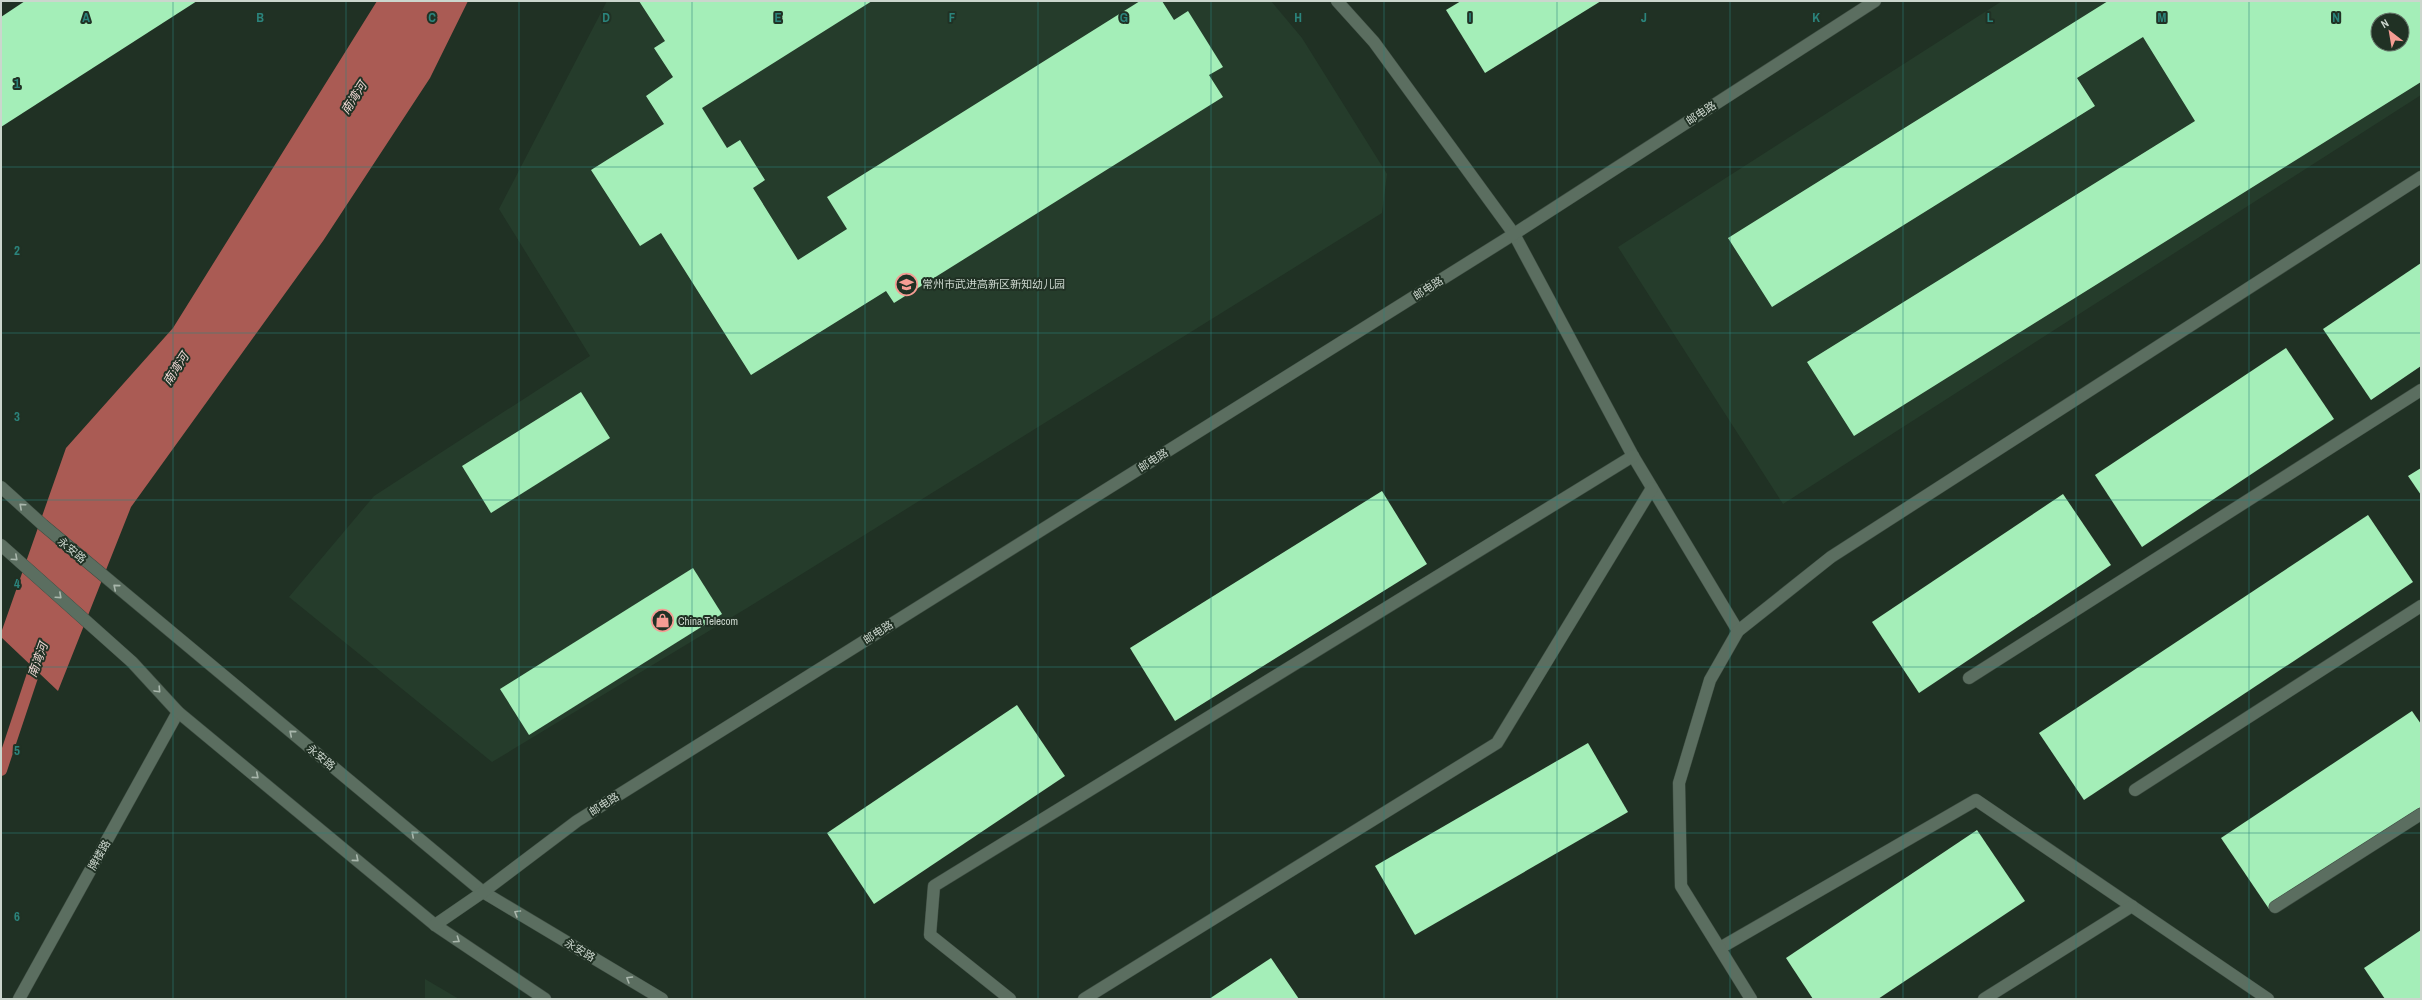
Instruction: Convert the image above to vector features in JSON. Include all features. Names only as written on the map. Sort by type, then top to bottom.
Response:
[{"type":"street","points":[[1338,1],[1374,42],[1514,234],[1633,456],[1738,631]]},
{"type":"street","name":"邮电路","points":[[435,925],[483,892],[577,821],[1514,234],[1875,1]]},
{"type":"street","points":[[1751,999],[1681,886],[1679,783],[1710,680],[1738,631],[1831,557],[2421,177]]},
{"type":"street","points":[[1969,678],[2421,390]]},
{"type":"street","points":[[1010,999],[930,935],[934,886],[1633,456]]},
{"type":"street","name":"永安路","points":[[1,487],[43,525],[146,612],[483,892],[662,999]]},
{"type":"street","points":[[1084,999],[1497,743],[1652,488]]},
{"type":"street","points":[[1,545],[132,662],[178,712],[435,925],[545,999]]},
{"type":"street","points":[[2135,790],[2421,606]]},
{"type":"street","name":"牌楼路","points":[[19,999],[178,712]]},
{"type":"street","points":[[1720,948],[1976,800],[2132,906],[2259,997]]},
{"type":"street","points":[[2275,907],[2421,814]]},
{"type":"street","points":[[1984,999],[2132,906]]},
{"type":"shaded area","name":"常州市武进高新区新知幼儿园","points":[[607,1],[1271,1],[1302,38],[1387,174],[1382,213],[747,608],[492,762],[289,597],[374,496],[590,356],[499,209]]},
{"type":"shaded area","points":[[2002,1],[2421,1],[2421,95],[1783,504],[1618,247]]},
{"type":"shaded area","points":[[425,979],[459,999],[425,999]]},
{"type":"water","points":[[377,1],[468,1],[430,78],[323,241],[131,507],[58,691],[1,637],[1,633],[66,448],[173,328]]},
{"type":"building","points":[[25,1],[197,1],[1,127],[1,17]]},
{"type":"building","points":[[639,1],[872,1],[702,108],[727,148],[740,140],[765,180],[753,188],[798,260],[847,229],[827,197],[1140,1],[1162,1],[1174,20],[1188,11],[1223,67],[1209,75],[1223,97],[894,303],[886,291],[751,375],[661,233],[640,246],[591,170],[664,124],[646,96],[673,77],[654,48],[665,41]]},
{"type":"building","points":[[1461,1],[1601,1],[1485,73],[1446,10]]},
{"type":"building","points":[[2108,1],[2421,1],[2421,82],[1854,436],[1807,362],[2195,121],[2143,37],[2077,78],[2095,106],[1772,307],[1728,238]]},
{"type":"building","points":[[2421,263],[2421,366],[2371,400],[2323,329]]},
{"type":"building","points":[[2286,348],[2334,419],[2142,547],[2095,475]]},
{"type":"building","points":[[581,392],[610,438],[491,513],[462,466]]},
{"type":"building","points":[[2421,468],[2421,495],[2408,476]]},
{"type":"building","points":[[1382,491],[1427,564],[1175,721],[1130,648]]},
{"type":"building","points":[[2063,494],[2111,565],[1919,693],[1872,622]]},
{"type":"building","points":[[2368,515],[2413,582],[2084,800],[2039,733]]},
{"type":"building","points":[[693,568],[722,614],[529,735],[500,689]]},
{"type":"building","points":[[1017,705],[1065,776],[874,904],[827,833]]},
{"type":"building","points":[[2412,711],[2421,724],[2421,807],[2269,909],[2221,838]]},
{"type":"building","points":[[1588,743],[1628,812],[1415,935],[1375,866]]},
{"type":"building","points":[[1977,830],[2025,901],[1878,999],[1813,999],[1786,958]]},
{"type":"building","points":[[2421,930],[2421,999],[2385,999],[2364,968]]},
{"type":"building","points":[[1271,958],[1299,999],[1209,999]]},
{"type":"waterway","name":"南湾河","points":[[1,770],[40,653]]},
{"type":"place","name":"常州市武进高新区新知幼儿园","points":[[906,284]]},
{"type":"place","name":"China Telecom","points":[[663,621]]}]
